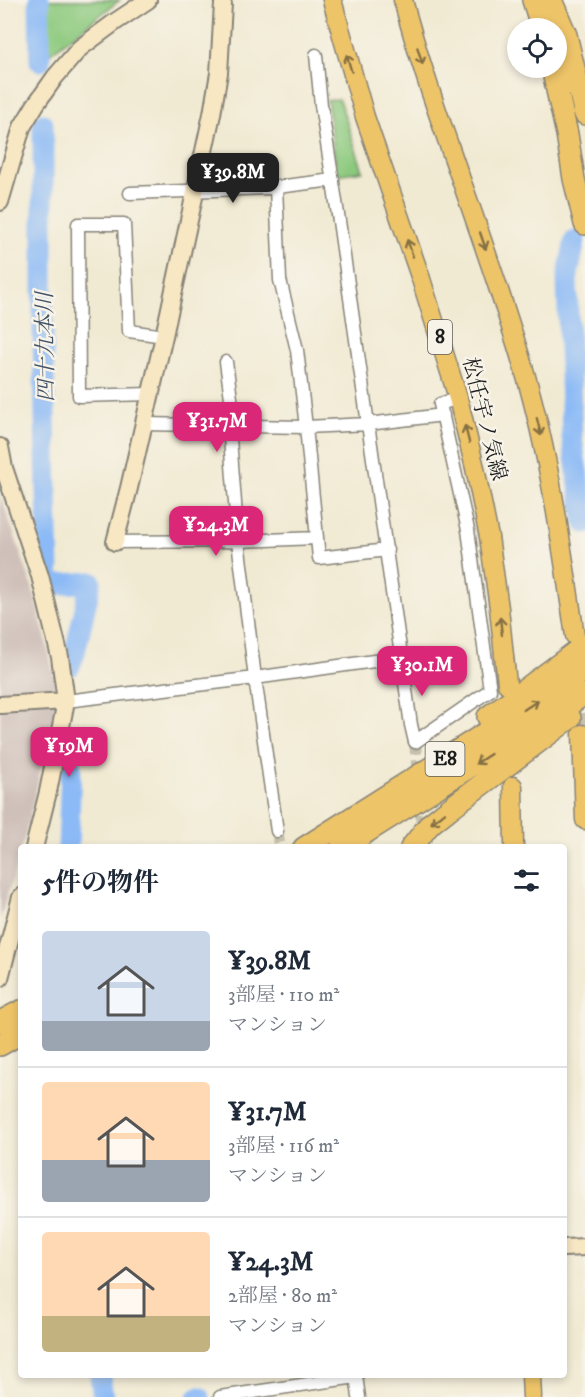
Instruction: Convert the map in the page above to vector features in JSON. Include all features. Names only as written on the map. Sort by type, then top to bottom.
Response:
[{"type":"highway","points":[[538,18],[542,1]]},
{"type":"highway","points":[[542,1],[542,18]]},
{"type":"highway","points":[[542,1],[550,18]]},
{"type":"highway","points":[[542,1],[566,35],[585,114]]},
{"type":"highway","points":[[543,78],[558,138],[574,179]]},
{"type":"highway","points":[[554,78],[585,224]]},
{"type":"highway","points":[[566,78],[585,156]]},
{"type":"highway","points":[[322,836],[432,759],[580,641]]},
{"type":"highway","name":"E8","points":[[309,844],[585,670]]},
{"type":"highway","name":"E8","points":[[347,844],[585,694]]},
{"type":"highway","points":[[414,844],[430,824],[585,707]]},
{"type":"highway","points":[[0,1022],[18,1013]]},
{"type":"highway","points":[[0,1045],[18,1035]]},
{"type":"highway","points":[[0,1052],[18,1043]]},
{"type":"main road","name":"松任宇ノ気線","points":[[332,0],[364,117],[421,279],[458,398],[489,537],[507,684]]},
{"type":"main road","points":[[403,0],[525,375],[553,494],[580,641]]},
{"type":"main road","points":[[582,734],[585,820]]},
{"type":"main road","points":[[513,786],[514,844]]},
{"type":"main road","points":[[531,1378],[532,1397]]},
{"type":"street","points":[[0,202],[22,127],[55,77],[80,48],[148,0]]},
{"type":"street","points":[[222,4],[219,73],[212,114],[164,336],[115,542],[238,542],[317,538]]},
{"type":"street","points":[[316,55],[321,105],[415,742],[490,690],[468,530],[440,404],[458,398]]},
{"type":"street","points":[[130,193],[276,187],[333,180]]},
{"type":"street","points":[[276,187],[280,279],[297,350],[319,558],[387,550]]},
{"type":"street","points":[[150,394],[79,396],[78,224],[124,224],[129,331],[164,336]]},
{"type":"street","points":[[226,362],[231,398],[230,426],[238,542],[277,831]]},
{"type":"street","points":[[144,424],[306,427],[369,424],[443,415]]},
{"type":"street","points":[[0,447],[4,468],[42,586],[60,657],[66,701],[63,724],[35,844]]},
{"type":"street","points":[[0,705],[66,701],[402,657]]},
{"type":"street","points":[[0,978],[18,909]]},
{"type":"street","points":[[567,1248],[585,1247]]},
{"type":"street","points":[[220,1397],[343,1378]]},
{"type":"street","points":[[356,1378],[359,1397]]},
{"type":"shaded area","points":[[0,494],[31,583],[58,695],[25,836],[23,844],[18,844],[18,860],[0,920]]},
{"type":"green space","points":[[45,0],[120,0],[44,58]]},
{"type":"green space","points":[[339,99],[363,171],[337,175],[327,100]]},
{"type":"waterway","name":"四十九本川","points":[[39,0],[40,61]]},
{"type":"waterway","name":"四十九本川","points":[[43,124],[43,339],[49,569]]},
{"type":"waterway","points":[[575,240],[567,280],[572,438],[585,523]]},
{"type":"waterway","name":"四十九本川","points":[[51,585],[91,582],[70,666]]},
{"type":"waterway","name":"四十九本川","points":[[68,844],[71,767]]},
{"type":"waterway","name":"四十九本川","points":[[100,1378],[103,1397]]},
{"type":"tunnel","points":[[579,686],[582,734]]},
{"type":"tunnel","points":[[415,742],[423,834]]},
{"type":"tunnel","points":[[277,831],[279,844]]}]
